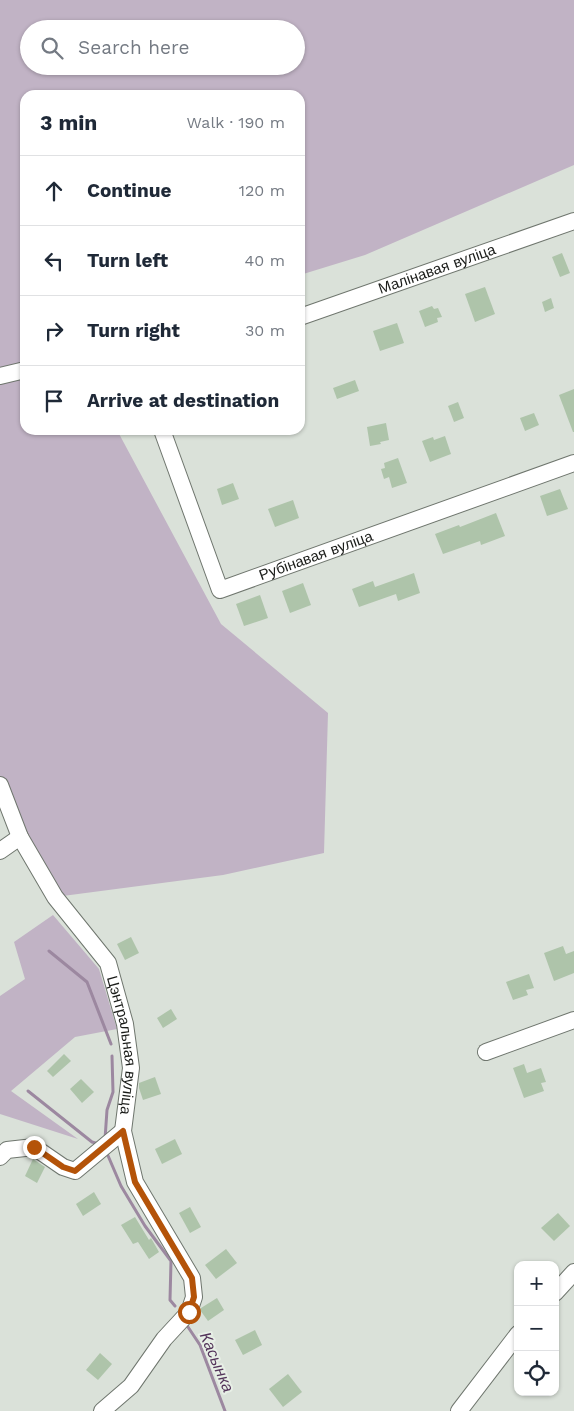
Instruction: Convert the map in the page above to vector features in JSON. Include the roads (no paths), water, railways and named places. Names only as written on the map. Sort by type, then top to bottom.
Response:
[{"type":"street","name":"Малінавая вуліца","points":[[305,315],[574,221]]},
{"type":"street","points":[[0,376],[20,371]]},
{"type":"street","name":"Рубінавая вуліца","points":[[164,435],[220,590],[574,464]]},
{"type":"street","name":"Цэнтральная вуліца","points":[[0,785],[20,837],[55,897],[108,963],[125,1024],[131,1068],[123,1131],[135,1182],[192,1278],[194,1297],[189,1312],[164,1339],[131,1386],[102,1411]]},
{"type":"street","points":[[0,851],[20,837]]},
{"type":"street","points":[[486,1052],[574,1020]]},
{"type":"street","points":[[0,1157],[7,1150],[34,1147],[63,1167],[75,1171],[123,1131]]},
{"type":"street","points":[[559,1288],[574,1272]]},
{"type":"street","points":[[459,1411],[514,1339]]},
{"type":"waterway","points":[[49,951],[87,982],[111,1044]]},
{"type":"waterway","points":[[105,1139],[107,1110],[113,1092],[112,1056]]},
{"type":"waterway","points":[[28,1091],[92,1142],[99,1144]]},
{"type":"waterway","name":"Касынка","points":[[106,1151],[121,1186],[145,1226],[171,1261],[170,1300],[175,1306]]},
{"type":"waterway","name":"Касынка","points":[[186,1324],[200,1345],[225,1411]]}]
